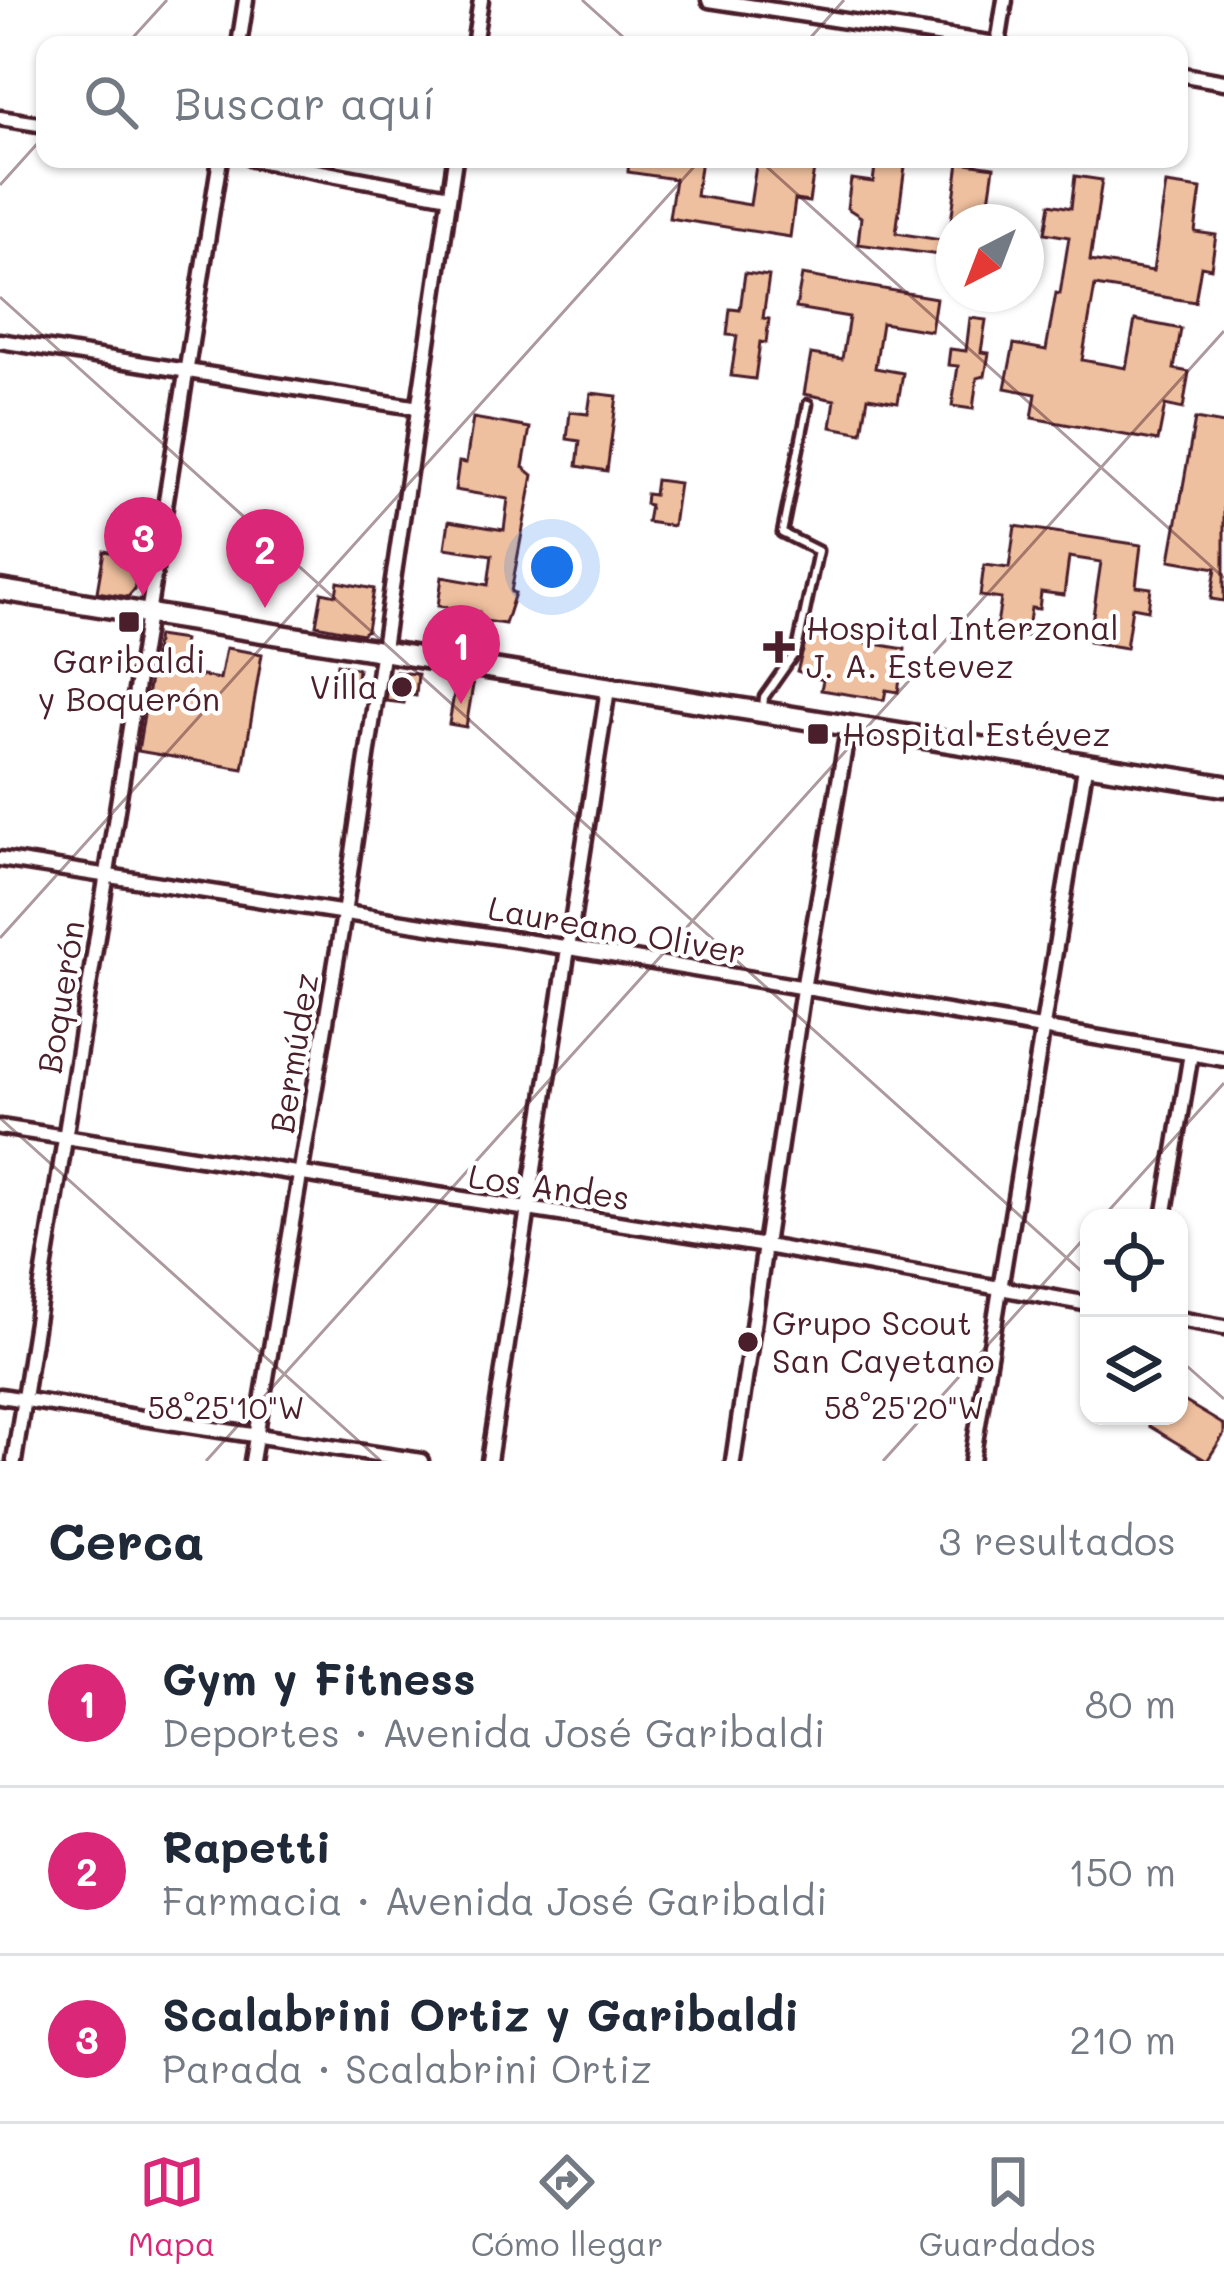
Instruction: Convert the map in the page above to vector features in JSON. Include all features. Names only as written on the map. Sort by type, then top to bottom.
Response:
[{"type":"main road","points":[[0,590],[1224,786]]},
{"type":"street","points":[[240,36],[246,0]]},
{"type":"street","points":[[475,36],[481,0]]},
{"type":"street","points":[[709,0],[946,36]]},
{"type":"street","points":[[1001,36],[1005,0]]},
{"type":"street","points":[[1188,76],[1224,82]]},
{"type":"street","points":[[0,118],[36,124]]},
{"type":"street","name":"Boquerón","points":[[14,1461],[219,168]]},
{"type":"street","points":[[299,168],[449,196]]},
{"type":"street","name":"Bermúdez","points":[[252,1461],[344,914],[454,168]]},
{"type":"street","points":[[0,341],[419,408]]},
{"type":"street","points":[[489,1461],[608,689]]},
{"type":"street","points":[[733,1461],[803,989],[850,724]]},
{"type":"street","points":[[972,1461],[1086,763]]},
{"type":"street","name":"Laureano Oliver","points":[[0,860],[1224,1058]]},
{"type":"street","points":[[1165,1209],[1191,1053]]},
{"type":"street","name":"Los Andes","points":[[0,1127],[766,1246],[1080,1303]]},
{"type":"street","points":[[1188,1321],[1224,1327]]},
{"type":"street","points":[[0,1396],[421,1461]]},
{"type":"lane","points":[[763,711],[764,698],[796,650],[818,551],[782,532],[808,404]]},
{"type":"building","points":[[628,168],[700,168],[696,196],[750,205],[756,168],[814,169],[809,202],[795,200],[790,237],[669,218],[675,179],[628,172]]},
{"type":"building","points":[[875,168],[905,168],[896,233],[936,239],[936,255],[858,244],[861,217],[847,208],[851,179],[873,182]]},
{"type":"building","points":[[958,168],[994,168],[989,201],[1009,204],[953,204]]},
{"type":"building","points":[[1075,176],[1102,180],[1090,261],[1153,271],[1166,184],[1201,189],[1195,232],[1216,235],[1211,268],[1201,266],[1195,302],[1095,286],[1082,360],[1126,368],[1135,320],[1181,329],[1174,369],[1189,372],[1183,409],[1165,405],[1158,441],[1032,418],[1036,394],[1005,388],[1014,344],[1046,350],[1069,237],[1045,233],[1050,204],[1071,208]]},
{"type":"building","points":[[745,273],[769,276],[763,318],[769,319],[766,343],[760,342],[755,379],[731,376],[737,336],[727,335],[730,309],[740,310]]},
{"type":"building","points":[[802,275],[936,298],[931,331],[882,323],[875,368],[903,373],[898,402],[868,397],[862,433],[831,427],[835,400],[804,394],[811,354],[842,359],[849,317],[796,308]]},
{"type":"building","points":[[970,318],[986,320],[981,352],[989,353],[985,376],[977,378],[973,409],[952,406],[958,366],[948,365],[950,349],[966,351]]},
{"type":"building","points":[[591,393],[617,396],[607,471],[577,466],[580,441],[567,439],[570,412],[588,414]]},
{"type":"building","points":[[473,418],[530,428],[523,467],[533,475],[511,592],[515,593],[505,624],[478,620],[479,612],[438,606],[442,577],[488,585],[492,555],[445,548],[449,521],[504,530],[508,499],[455,490],[459,462],[466,463]]},
{"type":"building","points":[[1195,419],[1224,424],[1224,601],[1211,599],[1216,568],[1170,560]]},
{"type":"building","points":[[656,480],[679,483],[673,526],[647,522],[650,505],[645,504],[646,494],[654,495]]},
{"type":"building","points":[[1015,526],[1141,545],[1136,586],[1151,588],[1148,610],[1132,607],[1126,648],[1089,642],[1101,562],[1069,557],[1064,595],[1041,592],[1039,609],[1031,608],[1027,636],[996,631],[1001,599],[980,596],[984,565],[1009,568]]},
{"type":"building","points":[[104,551],[140,557],[134,590],[128,597],[97,592]]},
{"type":"building","points":[[338,582],[374,589],[367,630],[362,634],[316,625],[322,592],[336,595]]},
{"type":"building","points":[[808,633],[905,649],[898,692],[886,690],[884,700],[821,690],[823,680],[797,671]]},
{"type":"building","points":[[157,636],[184,640],[178,672],[220,679],[226,648],[262,654],[243,769],[138,751]]},
{"type":"building","points":[[337,664],[358,669],[355,696],[333,692]]},
{"type":"building","name":"Villa","points":[[396,672],[418,674],[416,696],[405,694],[404,703],[386,701],[389,679]]},
{"type":"building","points":[[456,682],[473,685],[466,727],[449,724]]},
{"type":"building","points":[[1188,1403],[1224,1425],[1224,1434],[1207,1461],[1149,1426],[1188,1425]]},
{"type":"place","name":"Scalabrini Ortiz y Garibaldi","points":[[143,596]]},
{"type":"place","name":"Rapetti","points":[[265,608]]},
{"type":"place","name":"Garibaldi y Boquerón","points":[[129,622]]},
{"type":"place","name":"Hospital Interzonal J. A. Estevez","points":[[779,647]]},
{"type":"place","name":"Villa","points":[[402,687]]},
{"type":"place","name":"Gym y Fitness","points":[[461,704]]},
{"type":"place","name":"Hospital Estévez","points":[[818,734]]},
{"type":"place","name":"Grupo Scout San Cayetano","points":[[748,1342]]}]
